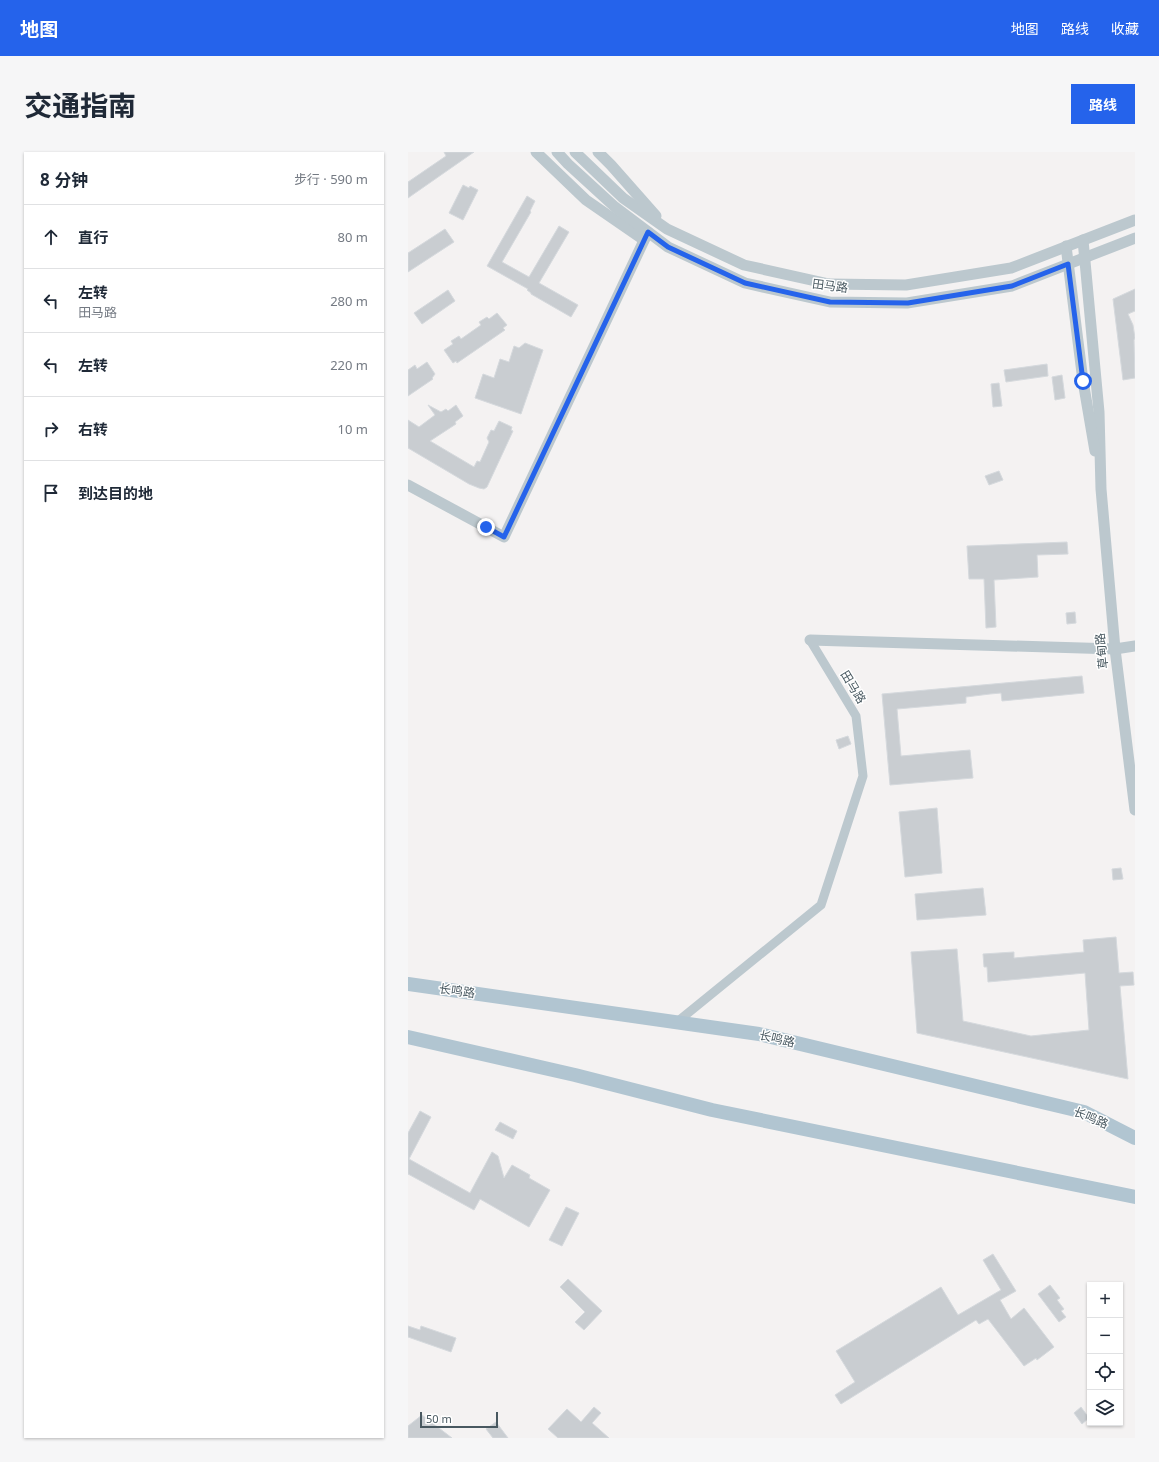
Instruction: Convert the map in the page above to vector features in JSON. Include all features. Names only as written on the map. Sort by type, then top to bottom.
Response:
[{"type":"main road","name":"长鸣路","points":[[408,984],[759,1034],[1084,1112],[1135,1138]]},
{"type":"main road","points":[[408,1037],[575,1075],[712,1110],[1135,1197]]},
{"type":"street","points":[[408,485],[504,537],[646,236],[586,200],[536,152]]},
{"type":"street","name":"田马路","points":[[557,152],[646,236],[745,283],[830,302],[908,303],[1012,286],[1135,238]]},
{"type":"street","name":"田马路","points":[[575,152],[623,198],[667,229],[744,265],[829,284],[906,285],[1011,268],[1135,220]]},
{"type":"street","points":[[598,152],[611,164],[667,229]]},
{"type":"street","points":[[1083,240],[1099,412],[1101,489]]},
{"type":"street","points":[[1066,246],[1087,405],[1101,489]]},
{"type":"street","name":"草甸路","points":[[1101,489],[1115,649],[1135,810]]},
{"type":"street","points":[[810,640],[1115,649],[1135,646]]},
{"type":"street","name":"田马路","points":[[677,1022],[821,905],[863,776],[856,716],[810,640]]},
{"type":"building","points":[[444,152],[474,152],[408,198],[408,182],[446,156]]},
{"type":"building","points":[[463,185],[469,188],[470,186],[478,190],[463,220],[449,213]]},
{"type":"building","points":[[527,196],[535,201],[530,211],[531,212],[502,262],[529,277],[559,226],[569,232],[539,283],[578,305],[571,317],[531,294],[527,290],[528,289],[487,266]]},
{"type":"building","points":[[445,229],[454,242],[408,272],[408,253]]},
{"type":"building","points":[[1135,289],[1135,311],[1128,314],[1133,325],[1135,338],[1135,378],[1123,380],[1113,299]]},
{"type":"building","points":[[448,290],[455,301],[422,324],[414,313]]},
{"type":"building","points":[[497,313],[507,325],[503,328],[505,330],[457,363],[456,361],[453,363],[444,350],[453,344],[451,341],[459,336],[461,339],[481,325],[479,322],[487,317],[489,319]]},
{"type":"building","points":[[525,343],[543,350],[521,414],[475,398],[483,374],[494,378],[500,359],[509,362],[514,346],[519,348]]},
{"type":"building","points":[[427,362],[435,374],[432,378],[433,379],[408,396],[408,370],[415,365],[417,369]]},
{"type":"building","points":[[1047,364],[1048,376],[1006,382],[1004,370]]},
{"type":"building","points":[[1062,375],[1065,398],[1055,400],[1052,377]]},
{"type":"building","points":[[999,383],[1002,406],[993,407],[991,384]]},
{"type":"building","points":[[428,405],[441,412],[446,409],[448,411],[456,405],[463,416],[455,422],[456,424],[430,441],[474,467],[477,461],[480,462],[489,442],[487,438],[491,430],[494,431],[499,421],[512,427],[511,430],[513,431],[487,487],[484,489],[469,484],[408,448],[408,420],[419,427],[435,415]]},
{"type":"building","points":[[999,471],[1003,480],[989,485],[985,476]]},
{"type":"building","points":[[1067,542],[1068,554],[1037,555],[1038,577],[994,580],[996,627],[986,628],[984,579],[969,579],[967,546]]},
{"type":"building","points":[[1075,612],[1076,623],[1067,624],[1066,613]]},
{"type":"building","points":[[1082,676],[1084,693],[1002,701],[1001,693],[966,697],[966,703],[897,709],[901,756],[970,750],[973,778],[890,785],[882,694]]},
{"type":"building","points":[[848,736],[851,744],[839,749],[836,740]]},
{"type":"building","points":[[937,808],[942,873],[905,877],[899,812]]},
{"type":"building","points":[[1121,868],[1123,879],[1113,880],[1112,869]]},
{"type":"building","points":[[983,888],[986,915],[917,920],[915,894]]},
{"type":"building","points":[[1116,937],[1119,973],[1133,972],[1134,985],[1120,986],[1128,1079],[917,1033],[911,952],[957,949],[963,1021],[1031,1036],[1089,1030],[1085,973],[988,982],[987,967],[984,967],[983,954],[1014,952],[1014,958],[1084,952],[1083,940]]},
{"type":"building","points":[[420,1111],[431,1117],[409,1159],[470,1193],[492,1152],[498,1156],[504,1178],[512,1165],[530,1175],[529,1178],[550,1190],[529,1227],[480,1199],[474,1210],[408,1174],[408,1133]]},
{"type":"building","points":[[500,1122],[517,1131],[513,1139],[495,1130]]},
{"type":"building","points":[[566,1207],[579,1213],[562,1246],[549,1240]]},
{"type":"building","points":[[993,1254],[1016,1291],[1000,1300],[1011,1319],[1024,1308],[1054,1347],[1037,1360],[1036,1358],[1024,1366],[988,1319],[979,1324],[976,1320],[841,1404],[835,1395],[855,1382],[836,1351],[941,1287],[958,1315],[1001,1290],[983,1260]]},
{"type":"building","points":[[568,1279],[602,1311],[584,1330],[575,1322],[585,1312],[560,1287]]},
{"type":"building","points":[[1050,1285],[1060,1298],[1057,1300],[1064,1309],[1061,1311],[1066,1317],[1059,1322],[1038,1294]]},
{"type":"building","points":[[408,1326],[420,1330],[421,1326],[456,1338],[451,1352],[408,1337]]},
{"type":"building","points":[[594,1407],[601,1413],[592,1423],[609,1438],[558,1438],[548,1429],[567,1409],[581,1422]]},
{"type":"building","points":[[1081,1407],[1087,1415],[1087,1420],[1082,1424],[1074,1413]]},
{"type":"building","points":[[422,1415],[452,1438],[408,1438],[408,1426]]},
{"type":"building","points":[[496,1422],[508,1438],[493,1438],[486,1429]]},
{"type":"route","points":[[486,527],[504,537],[648,232],[668,247],[745,283],[830,302],[908,303],[1012,286],[1068,264],[1083,381]]}]
